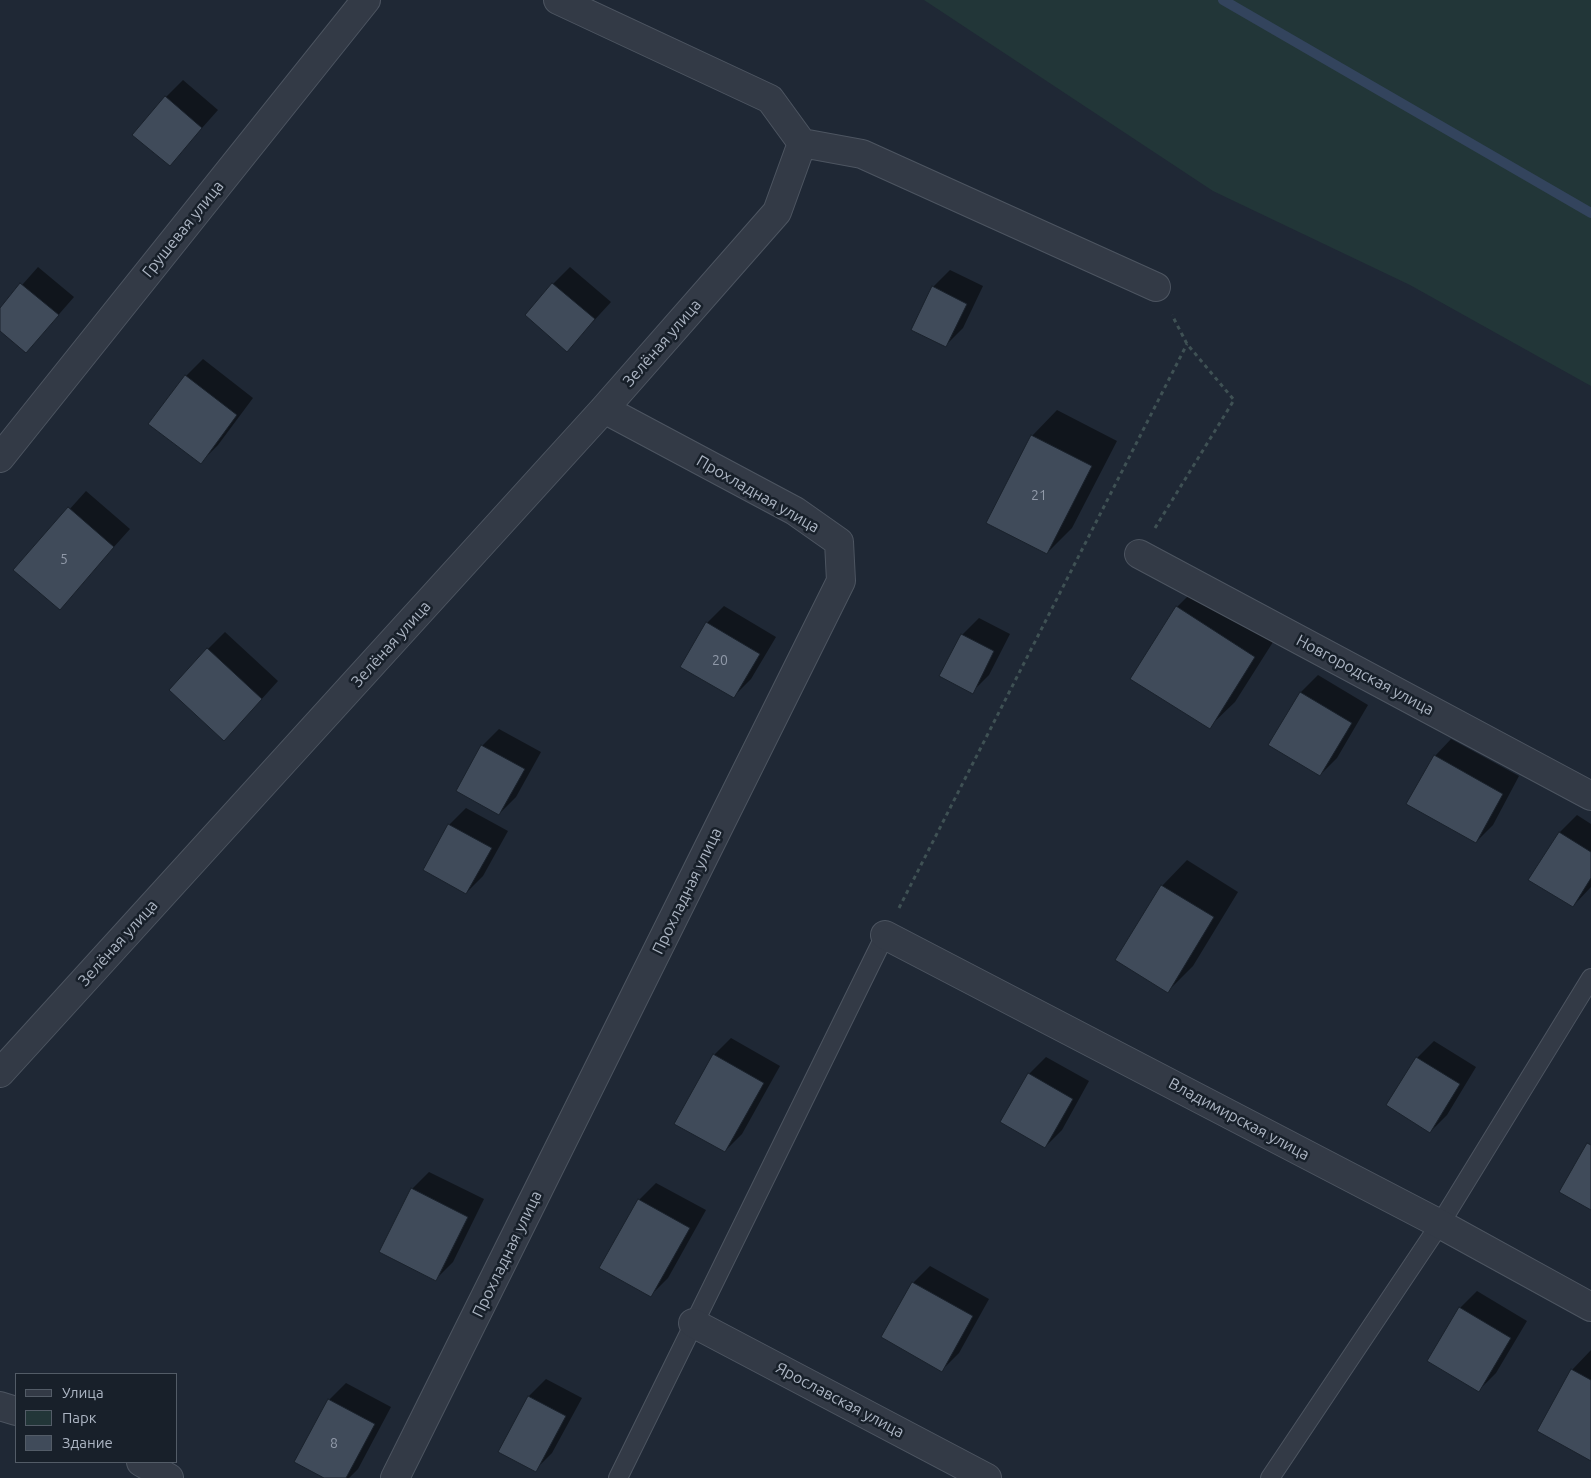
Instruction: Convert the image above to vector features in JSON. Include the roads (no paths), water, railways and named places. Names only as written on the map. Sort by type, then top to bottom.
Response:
[{"type":"street","name":"Грушевая улица","points":[[0,458],[366,0]]},
{"type":"street","points":[[558,0],[770,99],[802,143],[862,154],[1156,286]]},
{"type":"street","name":"Зелёная улица","points":[[0,1073],[604,409],[777,212],[802,143]]},
{"type":"street","name":"Прохладная улица","points":[[395,1478],[841,581],[840,542],[795,512],[604,409]]},
{"type":"street","name":"Новгородская улица","points":[[1139,554],[1591,796]]},
{"type":"street","name":"Владимирская улица","points":[[885,935],[1440,1224],[1591,1307]]},
{"type":"street","name":"Ярославская улица","points":[[693,1323],[987,1478]]},
{"type":"street","points":[[0,1406],[15,1411]]},
{"type":"street","points":[[143,1463],[169,1478]]},
{"type":"lane","points":[[618,1478],[885,935]]},
{"type":"lane","points":[[1270,1478],[1440,1224],[1591,978]]},
{"type":"waterway","points":[[1223,0],[1591,213]]}]
